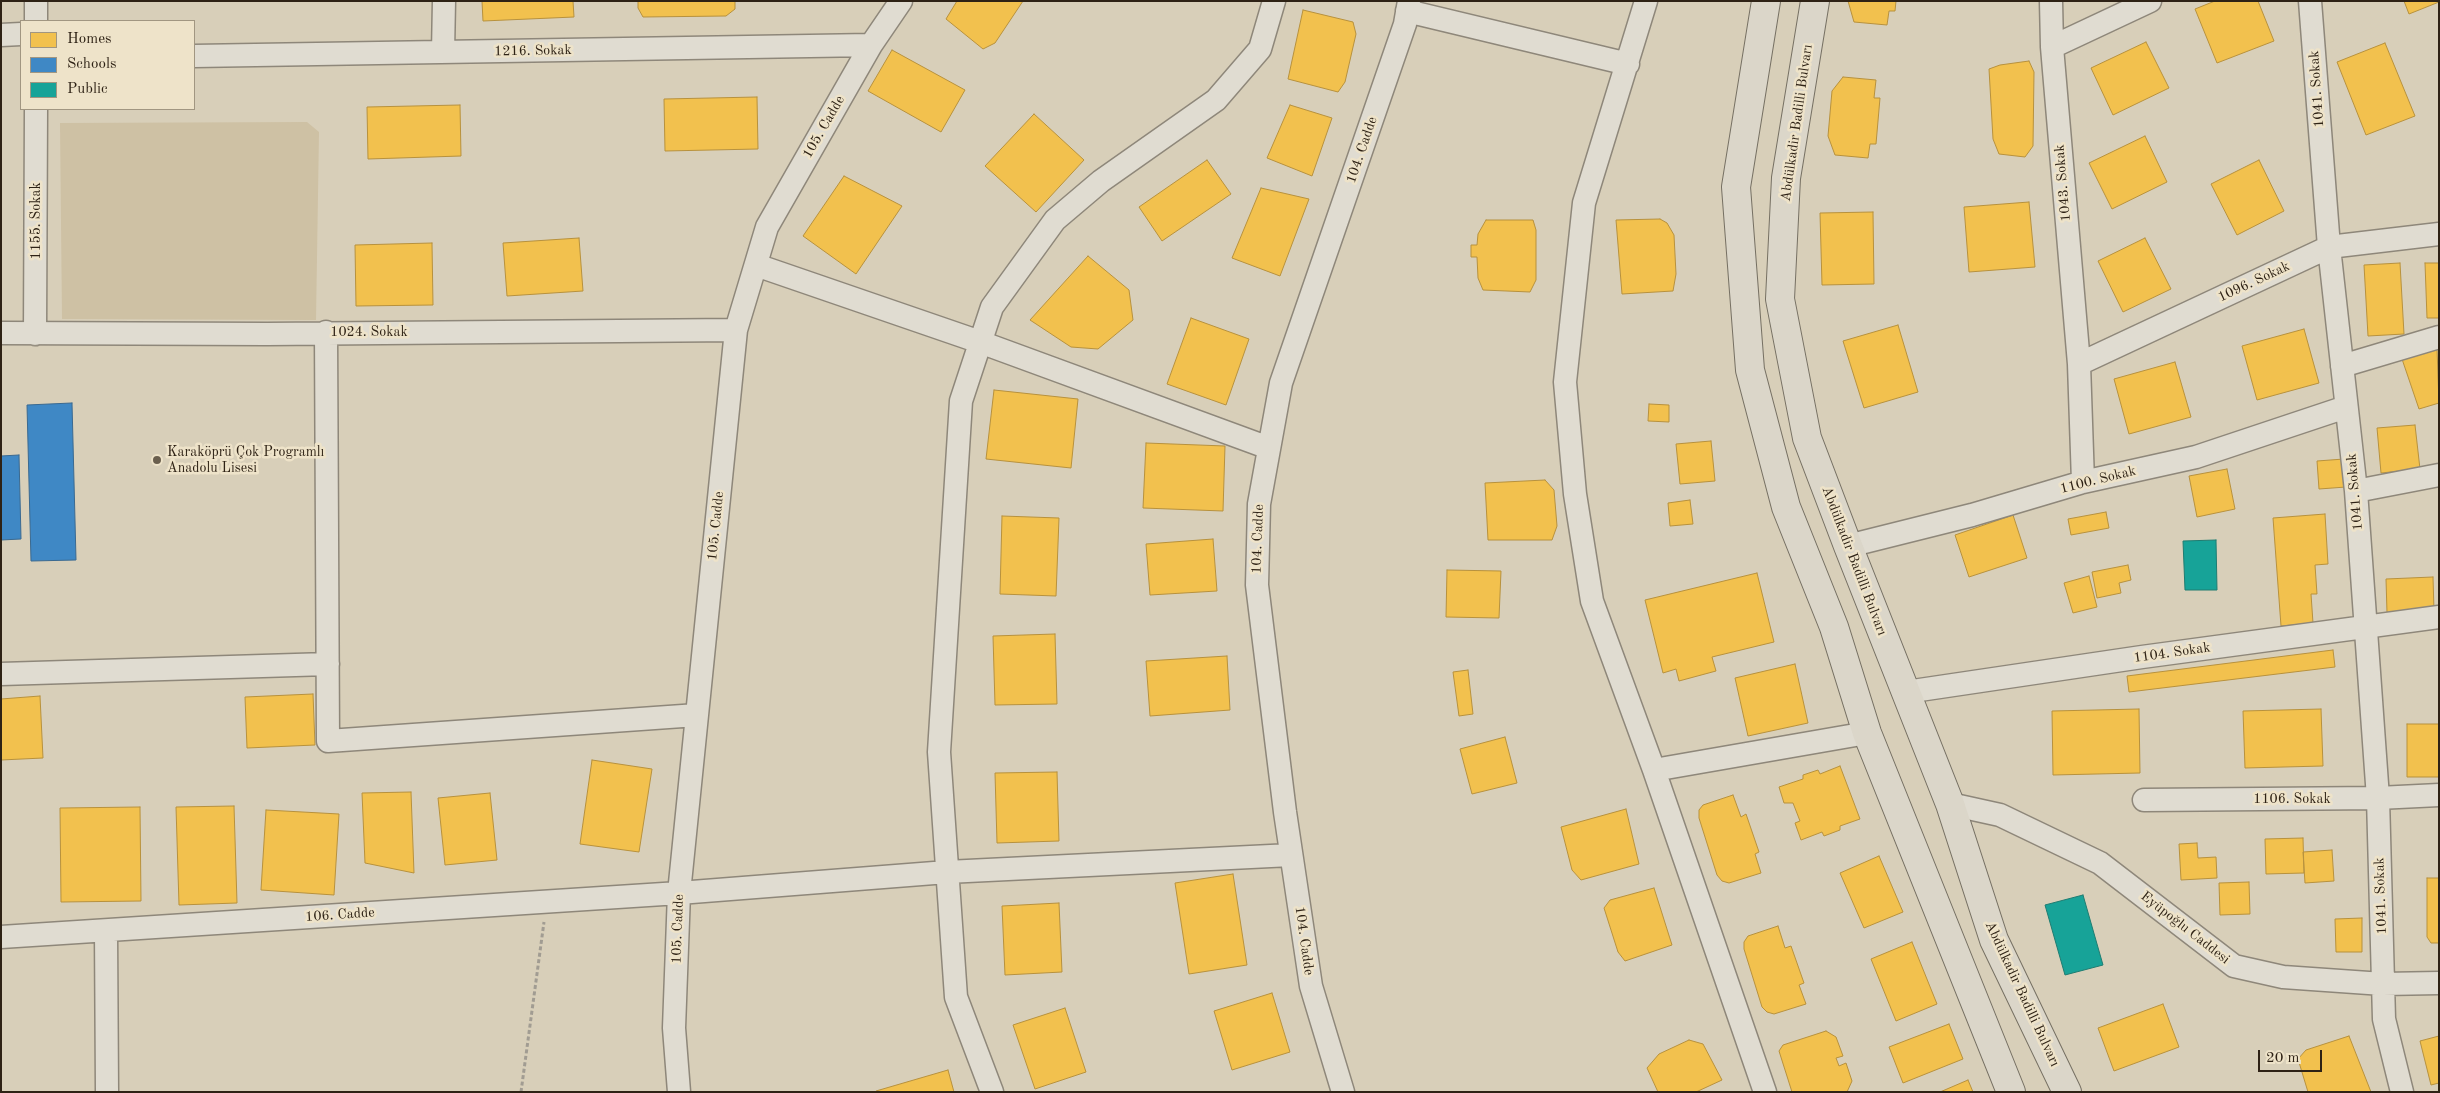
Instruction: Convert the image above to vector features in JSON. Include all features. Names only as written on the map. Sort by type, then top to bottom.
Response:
[{"type":"main road","points":[[1766,1],[1736,187],[1750,370],[1786,507],[1834,627],[1867,733],[2011,1092]]},
{"type":"main road","name":"Abdülkadir Badilli Bulvarı","points":[[1815,1],[1786,178],[1780,298],[1807,438],[1950,804],[1994,940],[2068,1092]]},
{"type":"street","points":[[36,1],[36,20]]},
{"type":"street","points":[[443,52],[444,1]]},
{"type":"street","name":"105. Cadde","points":[[679,1092],[674,1028],[679,893],[736,330],[767,227],[871,45],[901,1]]},
{"type":"street","points":[[992,1092],[956,997],[940,743],[962,401],[992,307],[1056,220],[1101,181],[1216,100],[1260,49],[1274,1]]},
{"type":"street","points":[[1646,1],[1584,203],[1565,382],[1575,494],[1592,601],[1654,770],[1765,1092]]},
{"type":"street","name":"1043. Sokak","points":[[2051,1],[2052,47],[2079,364],[2083,482]]},
{"type":"street","points":[[2052,47],[2150,1]]},
{"type":"street","name":"1041. Sokak","points":[[2310,1],[2329,247],[2356,491],[2366,628],[2378,798],[2384,1019],[2402,1092]]},
{"type":"street","points":[[1408,6],[1628,64]]},
{"type":"street","name":"104. Cadde","points":[[1343,1092],[1311,986],[1291,855],[1257,586],[1259,504],[1281,383],[1399,42],[1408,6]]},
{"type":"street","points":[[1,35],[20,34]]},
{"type":"street","name":"1216. Sokak","points":[[195,56],[871,45]]},
{"type":"street","name":"1155. Sokak","points":[[35,334],[36,110]]},
{"type":"street","name":"1096. Sokak","points":[[2079,364],[2329,247],[2439,234]]},
{"type":"street","points":[[756,265],[980,342],[1269,448]]},
{"type":"street","name":"1024. Sokak","points":[[1,333],[736,330]]},
{"type":"street","points":[[326,332],[328,741],[697,715]]},
{"type":"street","points":[[2342,366],[2439,337]]},
{"type":"street","name":"1100. Sokak","points":[[1848,546],[1972,516],[2083,482],[2196,456],[2346,407]]},
{"type":"street","points":[[2356,491],[2439,475]]},
{"type":"street","name":"1104. Sokak","points":[[1906,692],[2142,657],[2439,617]]},
{"type":"street","points":[[1,674],[328,664]]},
{"type":"street","points":[[1654,770],[1867,733]]},
{"type":"street","name":"1106. Sokak","points":[[2144,800],[2378,798],[2439,795]]},
{"type":"street","name":"Eyüpoğlu Caddesi","points":[[1950,804],[2000,815],[2100,863],[2234,966],[2283,977],[2383,984],[2439,984]]},
{"type":"street","name":"106. Cadde","points":[[1,938],[679,893],[947,872],[1291,855]]},
{"type":"street","points":[[106,931],[107,1092]]},
{"type":"path","points":[[521,1092],[547,902]]},
{"type":"shaded area","points":[[307,122],[319,132],[316,320],[62,319],[60,123]]},
{"type":"building: Homes","points":[[482,1],[573,1],[574,17],[483,21]]},
{"type":"building: Homes","points":[[638,1],[735,1],[735,9],[726,16],[643,17],[638,8]]},
{"type":"building: Homes","points":[[957,1],[1023,1],[995,43],[983,49],[946,19]]},
{"type":"building: Homes","points":[[1848,1],[1896,1],[1895,11],[1889,11],[1887,25],[1854,22]]},
{"type":"building: Homes","points":[[2215,1],[2258,1],[2274,41],[2217,63],[2195,9]]},
{"type":"building: Homes","points":[[2404,1],[2439,1],[2439,2],[2409,14]]},
{"type":"building: Homes","points":[[1303,10],[1353,22],[1356,34],[1345,82],[1338,92],[1288,79]]},
{"type":"building: Homes","points":[[2146,42],[2169,88],[2113,115],[2091,68]]},
{"type":"building: Homes","points":[[2385,43],[2415,116],[2366,135],[2337,62]]},
{"type":"building: Homes","points":[[892,50],[965,90],[941,132],[868,91]]},
{"type":"building: Homes","points":[[2029,61],[2034,72],[2033,146],[2025,157],[1999,154],[1993,139],[1989,69],[2000,65]]},
{"type":"building: Homes","points":[[1843,77],[1876,80],[1874,98],[1880,98],[1876,144],[1870,144],[1868,158],[1835,155],[1828,136],[1832,91]]},
{"type":"building: Homes","points":[[757,97],[758,149],[665,151],[664,99]]},
{"type":"building: Homes","points":[[460,105],[461,156],[368,159],[367,107]]},
{"type":"building: Homes","points":[[1290,105],[1332,118],[1312,176],[1267,158]]},
{"type":"building: Homes","points":[[1034,114],[1084,160],[1036,212],[985,166]]},
{"type":"building: Homes","points":[[2145,136],[2167,182],[2112,209],[2089,163]]},
{"type":"building: Homes","points":[[1207,160],[1231,194],[1162,241],[1139,207]]},
{"type":"building: Homes","points":[[2259,160],[2284,211],[2237,235],[2211,184]]},
{"type":"building: Homes","points":[[844,176],[902,206],[856,274],[803,236]]},
{"type":"building: Homes","points":[[1261,188],[1309,199],[1280,276],[1232,258]]},
{"type":"building: Homes","points":[[2029,202],[2035,267],[1969,272],[1964,207]]},
{"type":"building: Homes","points":[[1873,212],[1874,284],[1822,285],[1820,213]]},
{"type":"building: Homes","points":[[1660,219],[1667,223],[1674,235],[1676,274],[1673,291],[1622,294],[1616,220]]},
{"type":"building: Homes","points":[[1486,220],[1533,220],[1536,230],[1536,280],[1530,292],[1483,290],[1478,278],[1477,257],[1471,257],[1471,245],[1477,245],[1478,234]]},
{"type":"building: Homes","points":[[579,238],[583,291],[507,296],[503,243]]},
{"type":"building: Homes","points":[[2145,238],[2171,289],[2123,312],[2098,261]]},
{"type":"building: Homes","points":[[432,243],[433,305],[356,306],[355,245]]},
{"type":"building: Homes","points":[[1088,256],[1129,290],[1133,320],[1098,349],[1071,347],[1030,320]]},
{"type":"building: Homes","points":[[2400,263],[2404,334],[2368,336],[2364,265]]},
{"type":"building: Homes","points":[[2425,263],[2439,263],[2439,318],[2427,318]]},
{"type":"building: Homes","points":[[1191,318],[1249,339],[1226,405],[1167,384]]},
{"type":"building: Homes","points":[[1898,325],[1918,392],[1864,408],[1843,341]]},
{"type":"building: Homes","points":[[2304,329],[2319,383],[2257,400],[2242,346]]},
{"type":"building: Homes","points":[[2437,348],[2439,403],[2419,409],[2402,359]]},
{"type":"building: Homes","points":[[2175,362],[2191,417],[2129,434],[2114,379]]},
{"type":"building: Homes","points":[[994,390],[1078,399],[1071,468],[986,459]]},
{"type":"building: Homes","points":[[1649,404],[1669,405],[1669,422],[1648,421]]},
{"type":"building: Homes","points":[[2415,425],[2420,469],[2381,473],[2377,428]]},
{"type":"building: Homes","points":[[1711,441],[1715,481],[1680,484],[1676,444]]},
{"type":"building: Homes","points":[[1146,443],[1225,446],[1223,511],[1143,508]]},
{"type":"building: Homes","points":[[2344,459],[2346,487],[2319,489],[2317,461]]},
{"type":"building: Homes","points":[[2227,469],[2235,509],[2197,517],[2189,476]]},
{"type":"building: Homes","points":[[1545,480],[1554,490],[1557,526],[1552,540],[1488,540],[1485,483]]},
{"type":"building: Homes","points":[[1690,500],[1693,524],[1670,526],[1668,503]]},
{"type":"building: Homes","points":[[2106,512],[2109,528],[2071,535],[2068,519]]},
{"type":"building: Homes","points":[[2325,514],[2328,564],[2315,565],[2317,594],[2311,594],[2313,623],[2281,626],[2273,518]]},
{"type":"building: Homes","points":[[2013,515],[2027,558],[1969,577],[1955,535]]},
{"type":"building: Homes","points":[[1002,516],[1059,518],[1056,596],[1000,594]]},
{"type":"building: Homes","points":[[1213,539],[1217,591],[1150,595],[1146,544]]},
{"type":"building: Homes","points":[[2128,565],[2131,580],[2119,583],[2121,593],[2097,598],[2092,572]]},
{"type":"building: Homes","points":[[1447,570],[1501,571],[1499,618],[1446,617]]},
{"type":"building: Homes","points":[[1757,573],[1774,642],[1712,657],[1716,671],[1679,681],[1676,669],[1663,673],[1645,600]]},
{"type":"building: Homes","points":[[2089,576],[2097,607],[2073,613],[2064,583]]},
{"type":"building: Homes","points":[[2433,577],[2434,611],[2387,613],[2386,579]]},
{"type":"building: Homes","points":[[1055,634],[1057,704],[995,705],[993,636]]},
{"type":"building: Homes","points":[[2333,650],[2335,667],[2129,692],[2127,676]]},
{"type":"building: Homes","points":[[1227,656],[1230,710],[1150,716],[1146,661]]},
{"type":"building: Homes","points":[[1795,664],[1808,723],[1748,736],[1735,678]]},
{"type":"building: Homes","points":[[1468,670],[1473,714],[1459,716],[1453,672]]},
{"type":"building: Homes","points":[[313,694],[315,745],[247,748],[245,697]]},
{"type":"building: Homes","points":[[40,696],[43,758],[1,760],[1,699]]},
{"type":"building: Homes","points":[[2139,709],[2140,773],[2053,775],[2052,711]]},
{"type":"building: Homes","points":[[2321,709],[2323,766],[2245,768],[2243,711]]},
{"type":"building: Homes","points":[[2407,724],[2439,724],[2439,777],[2407,777]]},
{"type":"building: Homes","points":[[1505,737],[1517,783],[1472,794],[1460,749]]},
{"type":"building: Homes","points":[[592,760],[652,769],[639,852],[580,844]]},
{"type":"building: Homes","points":[[1840,766],[1860,819],[1840,826],[1840,830],[1824,836],[1822,832],[1801,840],[1795,823],[1800,821],[1793,803],[1784,803],[1779,787],[1803,779],[1803,775],[1818,770],[1820,774]]},
{"type":"building: Homes","points":[[1057,772],[1059,841],[997,843],[995,773]]},
{"type":"building: Homes","points":[[411,792],[414,873],[365,863],[362,793]]},
{"type":"building: Homes","points":[[490,793],[497,860],[445,865],[438,798]]},
{"type":"building: Homes","points":[[1733,795],[1741,817],[1746,814],[1759,852],[1755,854],[1761,873],[1729,883],[1722,881],[1717,875],[1699,818],[1699,810],[1703,805]]},
{"type":"building: Homes","points":[[234,806],[237,903],[179,905],[176,807]]},
{"type":"building: Homes","points":[[140,807],[141,901],[61,902],[60,808]]},
{"type":"building: Homes","points":[[1626,809],[1639,864],[1581,880],[1572,870],[1561,827]]},
{"type":"building: Homes","points":[[266,810],[339,814],[334,895],[261,890]]},
{"type":"building: Homes","points":[[2303,838],[2304,873],[2266,874],[2265,839]]},
{"type":"building: Homes","points":[[2197,843],[2198,858],[2216,857],[2217,878],[2181,880],[2179,844]]},
{"type":"building: Homes","points":[[2332,850],[2334,881],[2305,883],[2303,852]]},
{"type":"building: Homes","points":[[1879,856],[1903,912],[1864,928],[1840,873]]},
{"type":"building: Homes","points":[[1233,874],[1247,965],[1189,974],[1175,883]]},
{"type":"building: Homes","points":[[2427,878],[2439,878],[2439,943],[2431,943],[2427,937]]},
{"type":"building: Homes","points":[[2249,882],[2250,914],[2220,915],[2219,883]]},
{"type":"building: Homes","points":[[1654,888],[1672,945],[1625,961],[1618,952],[1604,908],[1610,900]]},
{"type":"building: Homes","points":[[1059,903],[1062,972],[1005,975],[1002,906]]},
{"type":"building: Homes","points":[[2362,918],[2362,952],[2336,952],[2335,919]]},
{"type":"building: Homes","points":[[1778,926],[1785,948],[1791,946],[1804,983],[1799,985],[1806,1004],[1774,1014],[1767,1012],[1762,1007],[1744,949],[1744,942],[1748,936]]},
{"type":"building: Homes","points":[[1912,942],[1937,1004],[1896,1021],[1871,959]]},
{"type":"building: Homes","points":[[1272,993],[1290,1052],[1232,1070],[1214,1011]]},
{"type":"building: Homes","points":[[2163,1004],[2179,1047],[2114,1071],[2098,1028]]},
{"type":"building: Homes","points":[[1065,1008],[1086,1072],[1035,1089],[1013,1025]]},
{"type":"building: Homes","points":[[1949,1024],[1963,1059],[1903,1083],[1889,1047]]},
{"type":"building: Homes","points":[[1826,1031],[1836,1037],[1843,1056],[1836,1058],[1839,1066],[1846,1063],[1852,1081],[1847,1092],[1792,1092],[1779,1051],[1783,1045]]},
{"type":"building: Homes","points":[[2349,1036],[2371,1092],[2308,1092],[2298,1059],[2306,1050]]},
{"type":"building: Homes","points":[[2439,1036],[2439,1083],[2431,1085],[2420,1041]]},
{"type":"building: Homes","points":[[1689,1040],[1703,1044],[1722,1080],[1696,1092],[1658,1092],[1647,1068],[1659,1054]]},
{"type":"building: Homes","points":[[948,1070],[954,1092],[876,1092],[876,1091]]},
{"type":"building: Homes","points":[[1968,1080],[1973,1092],[1940,1092]]},
{"type":"building: Schools","points":[[72,403],[76,560],[31,561],[27,405]]},
{"type":"building: Schools","points":[[19,455],[21,539],[1,540],[1,456]]},
{"type":"building: Public","points":[[2216,540],[2217,590],[2185,590],[2183,541]]},
{"type":"building: Public","points":[[2083,895],[2103,965],[2065,975],[2045,905]]},
{"type":"place","name":"Karaköprü Çok Programlı Anadolu Lisesi","points":[[157,460]]}]
